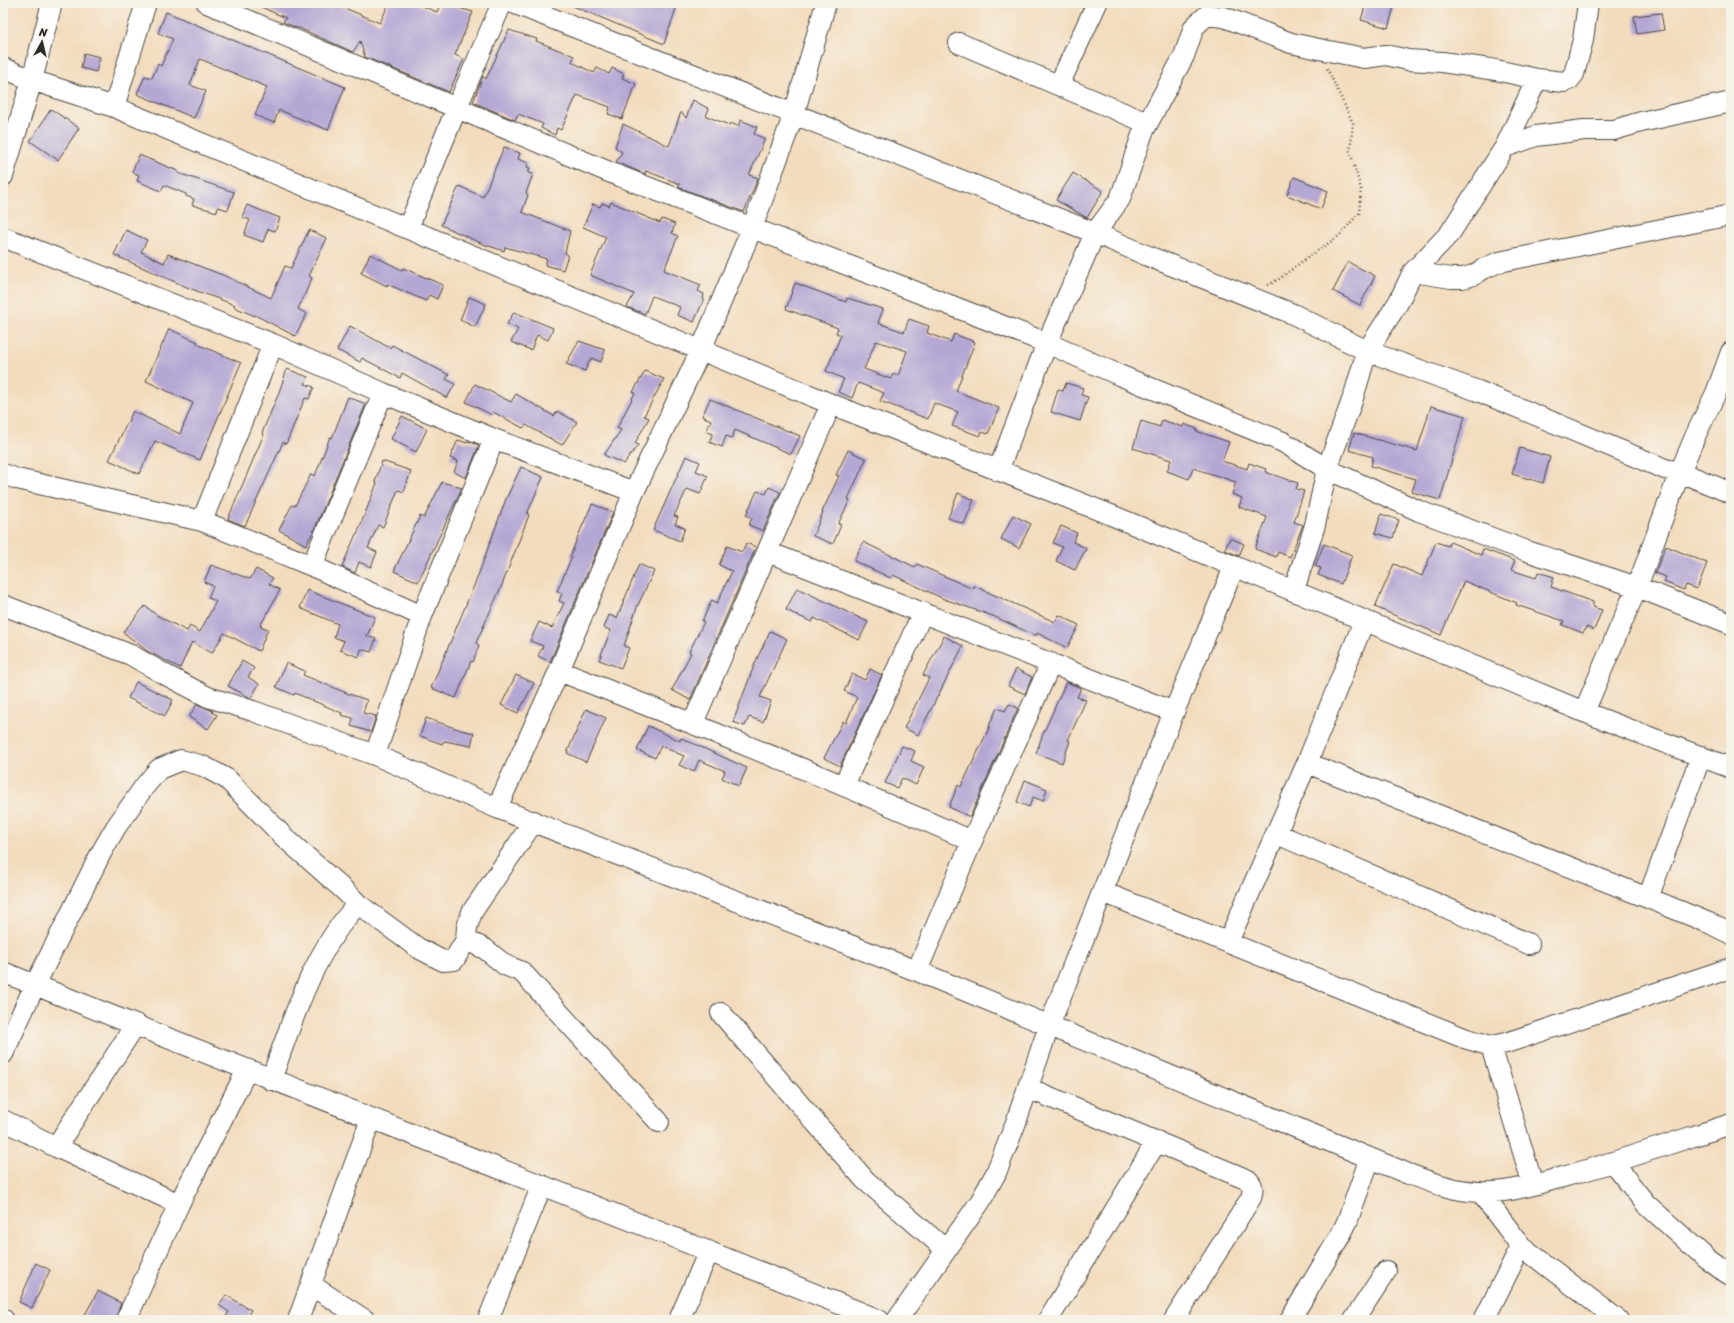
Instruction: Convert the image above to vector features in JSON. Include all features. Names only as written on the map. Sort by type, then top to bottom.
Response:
[{"type":"street","points":[[3,176],[32,80],[52,3]]},
{"type":"street","points":[[114,107],[146,3]]},
{"type":"street","points":[[207,3],[609,172],[1048,343],[1119,375],[1283,442],[1327,469],[1419,511],[1527,551],[1637,587],[1731,624]]},
{"type":"street","points":[[408,228],[457,107],[502,3]]},
{"type":"street","points":[[512,3],[1095,233],[1148,256],[1293,314],[1367,351],[1478,391],[1665,469],[1680,472],[1731,493]]},
{"type":"street","points":[[497,808],[558,671],[634,492],[701,350],[752,228],[794,114],[826,3]]},
{"type":"street","points":[[1059,85],[1097,3]]},
{"type":"street","points":[[998,471],[1048,343],[1095,233],[1120,199],[1147,123],[1184,56],[1194,27],[1207,15],[1224,17],[1291,43],[1364,58],[1386,55],[1408,60],[1442,62],[1496,70],[1537,79],[1564,82],[1569,80],[1574,74],[1583,40],[1588,3]]},
{"type":"street","points":[[959,43],[1147,123]]},
{"type":"street","points":[[3,68],[32,80],[114,107],[831,404],[1294,590],[1364,621],[1584,712],[1731,768]]},
{"type":"street","points":[[1294,590],[1315,525],[1327,469],[1354,395],[1367,351],[1398,303],[1413,272],[1450,232],[1504,147],[1537,79]]},
{"type":"street","points":[[1504,147],[1536,136],[1584,130],[1614,130],[1641,122],[1731,102]]},
{"type":"street","points":[[1413,272],[1451,278],[1463,278],[1474,275],[1499,262],[1731,215]]},
{"type":"street","points":[[3,238],[273,344],[383,393],[634,492]]},
{"type":"street","points":[[202,521],[273,344]]},
{"type":"street","points":[[1584,712],[1637,587],[1680,472],[1697,432],[1724,396],[1731,352]]},
{"type":"street","points":[[312,566],[383,393]]},
{"type":"street","points":[[693,723],[831,404]]},
{"type":"street","points":[[375,755],[422,616],[494,438]]},
{"type":"street","points":[[3,474],[38,484],[202,521],[312,566],[422,616]]},
{"type":"street","points":[[768,552],[1174,712]]},
{"type":"street","points":[[897,1320],[945,1249],[980,1202],[996,1174],[1049,1026],[1174,712],[1234,567]]},
{"type":"street","points":[[3,605],[131,655],[208,697],[253,711],[375,755],[497,808],[534,821],[917,971],[1406,1173],[1454,1190],[1480,1192],[1505,1191],[1533,1185],[1613,1163],[1731,1124]]},
{"type":"street","points":[[844,785],[923,612]]},
{"type":"street","points":[[1228,942],[1307,763],[1364,621]]},
{"type":"street","points":[[917,971],[972,841],[1051,663]]},
{"type":"street","points":[[558,671],[693,723],[844,785],[972,841]]},
{"type":"street","points":[[1648,898],[1701,756]]},
{"type":"street","points":[[3,1054],[35,985],[101,853],[116,827],[144,787],[159,769],[181,760],[203,766],[227,779],[284,837],[358,904],[418,948],[443,961],[454,960],[466,940],[467,927],[472,912],[534,821]]},
{"type":"street","points":[[1307,763],[1648,898],[1709,923],[1731,934]]},
{"type":"street","points":[[1275,833],[1529,944]]},
{"type":"street","points":[[1103,892],[1464,1038],[1491,1046],[1506,1043],[1731,968]]},
{"type":"street","points":[[271,1080],[299,1002],[343,920],[358,904]]},
{"type":"street","points":[[466,940],[485,949],[505,965],[522,972],[659,1122]]},
{"type":"street","points":[[3,972],[136,1024],[271,1080],[542,1185],[879,1320]]},
{"type":"street","points":[[721,1013],[865,1180],[945,1249]]},
{"type":"street","points":[[56,1147],[136,1024]]},
{"type":"street","points":[[1491,1046],[1533,1185]]},
{"type":"street","points":[[126,1320],[179,1204],[247,1070]]},
{"type":"street","points":[[1028,1088],[1157,1141],[1248,1180],[1252,1184],[1253,1189],[1251,1198],[1174,1320]]},
{"type":"street","points":[[298,1320],[371,1119]]},
{"type":"street","points":[[3,1120],[56,1147],[179,1204]]},
{"type":"street","points":[[1048,1320],[1157,1141]]},
{"type":"street","points":[[1290,1320],[1347,1222],[1370,1158]]},
{"type":"street","points":[[1613,1163],[1646,1204],[1706,1258],[1731,1276]]},
{"type":"street","points":[[488,1320],[542,1185]]},
{"type":"street","points":[[1480,1192],[1521,1246],[1618,1320]]},
{"type":"street","points":[[1484,1320],[1521,1246]]},
{"type":"street","points":[[679,1320],[709,1251]]},
{"type":"street","points":[[1354,1320],[1386,1271]]},
{"type":"street","points":[[311,1284],[365,1320]]},
{"type":"path","points":[[1247,296],[1279,279],[1339,236],[1359,213],[1361,189],[1350,151],[1353,124],[1318,49]]},
{"type":"building","points":[[252,3],[333,3],[380,23],[389,3],[415,3],[437,12],[441,3],[473,12],[455,55],[464,59],[449,92],[365,57],[360,41],[353,52],[283,22],[286,18]]},
{"type":"building","points":[[566,3],[678,3],[664,44]]},
{"type":"building","points":[[1366,3],[1395,3],[1388,28],[1361,20]]},
{"type":"building","points":[[166,12],[345,87],[328,130],[279,110],[274,123],[255,115],[267,87],[200,59],[190,85],[206,91],[194,118],[137,94],[145,76],[152,78],[158,64],[161,66],[173,39],[158,33]]},
{"type":"building","points":[[1661,13],[1664,30],[1637,34],[1634,16]]},
{"type":"building","points":[[509,30],[537,39],[536,41],[574,56],[572,62],[594,73],[597,68],[609,74],[612,68],[624,74],[622,78],[636,84],[622,119],[608,114],[610,107],[577,95],[561,130],[557,128],[555,135],[541,128],[543,124],[518,114],[515,120],[473,102],[483,76],[486,79]]},
{"type":"building","points":[[84,53],[100,57],[96,72],[81,68]]},
{"type":"building","points":[[693,100],[709,109],[706,116],[729,125],[730,123],[738,126],[741,120],[757,127],[754,134],[765,139],[749,175],[758,178],[744,212],[678,187],[680,184],[646,171],[645,174],[616,162],[622,152],[615,147],[623,124],[669,146],[681,112],[686,118]]},
{"type":"building","points":[[51,109],[79,128],[58,160],[30,141]]},
{"type":"building","points":[[504,147],[520,153],[518,159],[528,163],[527,167],[530,168],[528,173],[533,174],[526,193],[528,195],[522,212],[570,231],[565,253],[568,255],[563,270],[545,265],[547,259],[505,247],[504,251],[483,244],[441,225],[459,186],[483,197]]},
{"type":"building","points":[[139,155],[178,171],[178,173],[234,192],[228,210],[218,207],[217,212],[192,205],[194,199],[186,196],[186,194],[164,185],[161,191],[137,181],[139,175],[132,172]]},
{"type":"building","points":[[1073,173],[1103,191],[1087,218],[1056,200]]},
{"type":"building","points":[[1294,177],[1328,191],[1321,209],[1287,195]]},
{"type":"building","points":[[611,202],[660,223],[662,219],[675,224],[672,233],[678,236],[664,270],[701,285],[698,291],[704,294],[704,299],[694,322],[677,315],[680,307],[652,296],[645,314],[627,307],[634,294],[590,275],[606,237],[583,227],[593,204],[600,207],[602,203],[609,206]]},
{"type":"building","points":[[247,205],[280,218],[275,231],[268,229],[263,242],[244,235],[250,220],[242,217]]},
{"type":"building","points":[[126,230],[147,240],[141,252],[164,263],[168,254],[225,276],[271,298],[285,266],[291,268],[309,230],[327,238],[309,276],[312,278],[298,309],[307,314],[295,336],[255,315],[234,307],[235,305],[189,288],[114,255]]},
{"type":"building","points":[[370,254],[402,270],[403,268],[443,285],[437,299],[429,295],[426,301],[387,284],[387,286],[361,273]]},
{"type":"building","points":[[1348,262],[1375,276],[1360,305],[1333,291]]},
{"type":"building","points":[[795,283],[846,302],[847,298],[883,309],[878,323],[904,332],[909,319],[929,326],[927,333],[951,342],[954,334],[975,342],[956,391],[999,408],[988,434],[982,432],[980,436],[952,426],[958,412],[934,403],[928,419],[880,401],[884,393],[858,383],[852,398],[838,392],[844,379],[826,371],[841,335],[836,333],[838,328],[786,309]],"holes":[[[876,341],[907,351],[898,376],[893,374],[891,379],[864,369]]]},
{"type":"building","points":[[469,297],[486,304],[475,327],[460,320]]},
{"type":"building","points":[[514,312],[553,328],[548,340],[537,335],[531,350],[511,342],[518,329],[507,324]]},
{"type":"building","points":[[350,326],[390,348],[392,345],[449,375],[446,379],[455,384],[447,398],[402,373],[400,378],[362,358],[360,362],[337,350]]},
{"type":"building","points":[[169,329],[198,342],[197,344],[241,363],[200,460],[155,441],[139,474],[109,460],[133,411],[180,434],[193,403],[146,381]]},
{"type":"building","points":[[579,341],[605,350],[601,362],[591,358],[585,371],[566,364]]},
{"type":"building","points":[[287,369],[308,377],[305,384],[314,387],[309,399],[305,398],[286,444],[283,442],[245,526],[228,519],[264,434],[262,433]]},
{"type":"building","points":[[645,371],[664,379],[644,416],[649,418],[635,443],[638,445],[624,464],[604,455],[621,430],[617,428],[635,393],[633,392]]},
{"type":"building","points":[[1066,383],[1083,388],[1081,395],[1088,397],[1080,421],[1051,412],[1058,389],[1063,391]]},
{"type":"building","points":[[475,384],[511,402],[516,394],[554,416],[557,411],[577,422],[562,445],[526,425],[523,428],[493,412],[492,415],[466,402]]},
{"type":"building","points":[[348,397],[366,404],[316,526],[306,545],[279,530],[292,505],[295,506],[311,474],[315,476]]},
{"type":"building","points":[[710,399],[800,436],[791,454],[735,430],[732,438],[726,436],[722,447],[709,442],[713,434],[706,431],[711,420],[702,416]]},
{"type":"building","points":[[1431,406],[1465,416],[1440,500],[1412,492],[1416,479],[1371,466],[1373,457],[1349,450],[1354,433],[1417,451]]},
{"type":"building","points":[[402,416],[427,429],[416,452],[391,439]]},
{"type":"building","points":[[1162,420],[1183,427],[1184,424],[1197,429],[1196,431],[1229,442],[1222,461],[1247,469],[1249,463],[1266,469],[1265,472],[1298,483],[1296,489],[1304,491],[1294,522],[1303,525],[1290,557],[1278,552],[1276,557],[1255,549],[1267,517],[1239,507],[1242,498],[1232,494],[1236,482],[1193,468],[1189,479],[1167,471],[1171,460],[1133,448],[1141,421],[1160,427]]},
{"type":"building","points":[[458,440],[467,443],[468,441],[479,445],[466,478],[454,472],[458,461],[450,458]]},
{"type":"building","points":[[1520,448],[1550,457],[1543,483],[1512,474]]},
{"type":"building","points":[[848,450],[866,459],[848,499],[850,500],[838,524],[841,525],[833,544],[813,536],[822,512],[839,476],[836,475]]},
{"type":"building","points":[[686,456],[700,462],[696,471],[708,476],[700,494],[687,489],[674,516],[678,517],[675,524],[685,528],[680,541],[653,530]]},
{"type":"building","points":[[382,461],[411,471],[404,492],[398,490],[383,527],[378,525],[368,548],[377,552],[371,567],[359,562],[355,573],[342,567],[377,483],[375,482]]},
{"type":"building","points":[[521,467],[543,477],[527,514],[529,515],[502,585],[476,643],[479,645],[473,662],[471,661],[456,698],[431,688],[476,581],[506,499]]},
{"type":"building","points":[[442,482],[462,488],[418,582],[394,571],[420,516],[424,518]]},
{"type":"building","points":[[769,487],[780,492],[763,531],[749,525],[752,518],[746,515],[757,491],[766,494]]},
{"type":"building","points":[[958,493],[974,500],[964,524],[948,518]]},
{"type":"building","points":[[592,504],[613,512],[550,662],[538,656],[543,646],[530,641],[539,622],[552,628],[564,603],[559,601],[562,593],[557,591],[572,557],[570,557]]},
{"type":"building","points":[[1381,514],[1399,520],[1393,538],[1375,533]]},
{"type":"building","points":[[1013,515],[1031,524],[1019,548],[1001,539]]},
{"type":"building","points":[[1061,526],[1077,533],[1073,542],[1086,548],[1075,570],[1056,561],[1062,547],[1053,543]]},
{"type":"building","points":[[1230,538],[1244,544],[1239,556],[1225,550]]},
{"type":"building","points":[[863,542],[915,567],[917,564],[973,589],[974,586],[1055,622],[1059,615],[1079,625],[1067,648],[1037,633],[1036,636],[993,616],[944,599],[893,575],[891,578],[854,561]]},
{"type":"building","points":[[1436,542],[1448,546],[1450,542],[1481,555],[1483,549],[1515,561],[1511,570],[1536,578],[1538,572],[1554,577],[1551,587],[1593,602],[1593,607],[1602,610],[1594,630],[1586,627],[1583,633],[1562,625],[1564,621],[1516,605],[1517,603],[1464,581],[1441,635],[1375,607],[1394,564],[1422,576]]},
{"type":"building","points":[[746,543],[756,547],[690,700],[672,690],[691,653],[689,652],[704,622],[702,621],[712,600],[717,603],[732,571],[719,565],[727,546],[742,552]]},
{"type":"building","points":[[1324,544],[1352,555],[1341,584],[1318,575],[1321,568],[1315,566]]},
{"type":"building","points":[[1666,546],[1707,563],[1697,589],[1686,585],[1684,590],[1664,582],[1666,577],[1655,573]]},
{"type":"building","points":[[639,564],[654,571],[637,607],[624,646],[629,648],[621,668],[599,660],[611,630],[604,628],[609,615],[617,618]]},
{"type":"building","points":[[211,565],[250,579],[256,569],[273,578],[269,584],[280,590],[260,626],[268,629],[259,651],[224,633],[212,653],[192,642],[180,668],[147,651],[123,632],[145,606],[158,616],[187,631],[190,626],[200,632],[216,601],[208,598],[213,586],[204,582]]},
{"type":"building","points":[[797,588],[868,622],[859,640],[814,618],[812,622],[786,610]]},
{"type":"building","points":[[307,590],[375,617],[367,636],[376,639],[371,652],[361,649],[359,657],[340,650],[344,641],[334,637],[338,624],[300,608]]},
{"type":"building","points":[[770,631],[787,639],[760,697],[771,701],[763,722],[749,717],[745,726],[733,722],[755,663]]},
{"type":"building","points":[[944,636],[963,646],[918,735],[904,728],[929,678],[923,675]]},
{"type":"building","points":[[242,661],[254,668],[248,677],[259,684],[251,698],[228,686]]},
{"type":"building","points":[[286,663],[305,671],[303,675],[367,700],[363,713],[376,716],[371,732],[351,726],[353,718],[341,715],[342,713],[295,693],[294,695],[276,687]]},
{"type":"building","points":[[870,669],[882,675],[840,766],[824,758],[843,721],[846,723],[857,697],[844,691],[852,674],[865,680]]},
{"type":"building","points":[[1016,669],[1032,677],[1025,694],[1008,686]]},
{"type":"building","points":[[516,675],[534,683],[518,713],[501,705]]},
{"type":"building","points":[[136,682],[173,700],[165,716],[128,698]]},
{"type":"building","points":[[1066,682],[1081,688],[1077,697],[1086,700],[1068,740],[1070,741],[1062,763],[1036,753]]},
{"type":"building","points":[[197,704],[213,711],[212,712],[217,715],[208,729],[189,717]]},
{"type":"building","points":[[1009,704],[1018,708],[970,817],[949,807],[958,785],[961,787],[997,708],[1005,711]]},
{"type":"building","points":[[586,709],[606,718],[586,762],[567,753]]},
{"type":"building","points":[[426,718],[474,733],[471,746],[444,741],[442,744],[420,736]]},
{"type":"building","points":[[648,726],[680,741],[681,738],[747,768],[739,786],[722,778],[725,771],[699,760],[694,772],[679,765],[684,756],[661,746],[655,758],[637,750]]},
{"type":"building","points":[[902,746],[915,751],[911,761],[924,767],[916,785],[902,778],[897,788],[885,783]]},
{"type":"building","points":[[1025,780],[1047,789],[1043,801],[1033,797],[1029,807],[1017,802]]},
{"type":"building","points":[[36,1263],[50,1270],[32,1308],[19,1302]]},
{"type":"building","points":[[98,1291],[121,1303],[115,1320],[82,1320]]},
{"type":"building","points":[[226,1295],[251,1310],[245,1320],[224,1320],[229,1312],[219,1305]]}]
